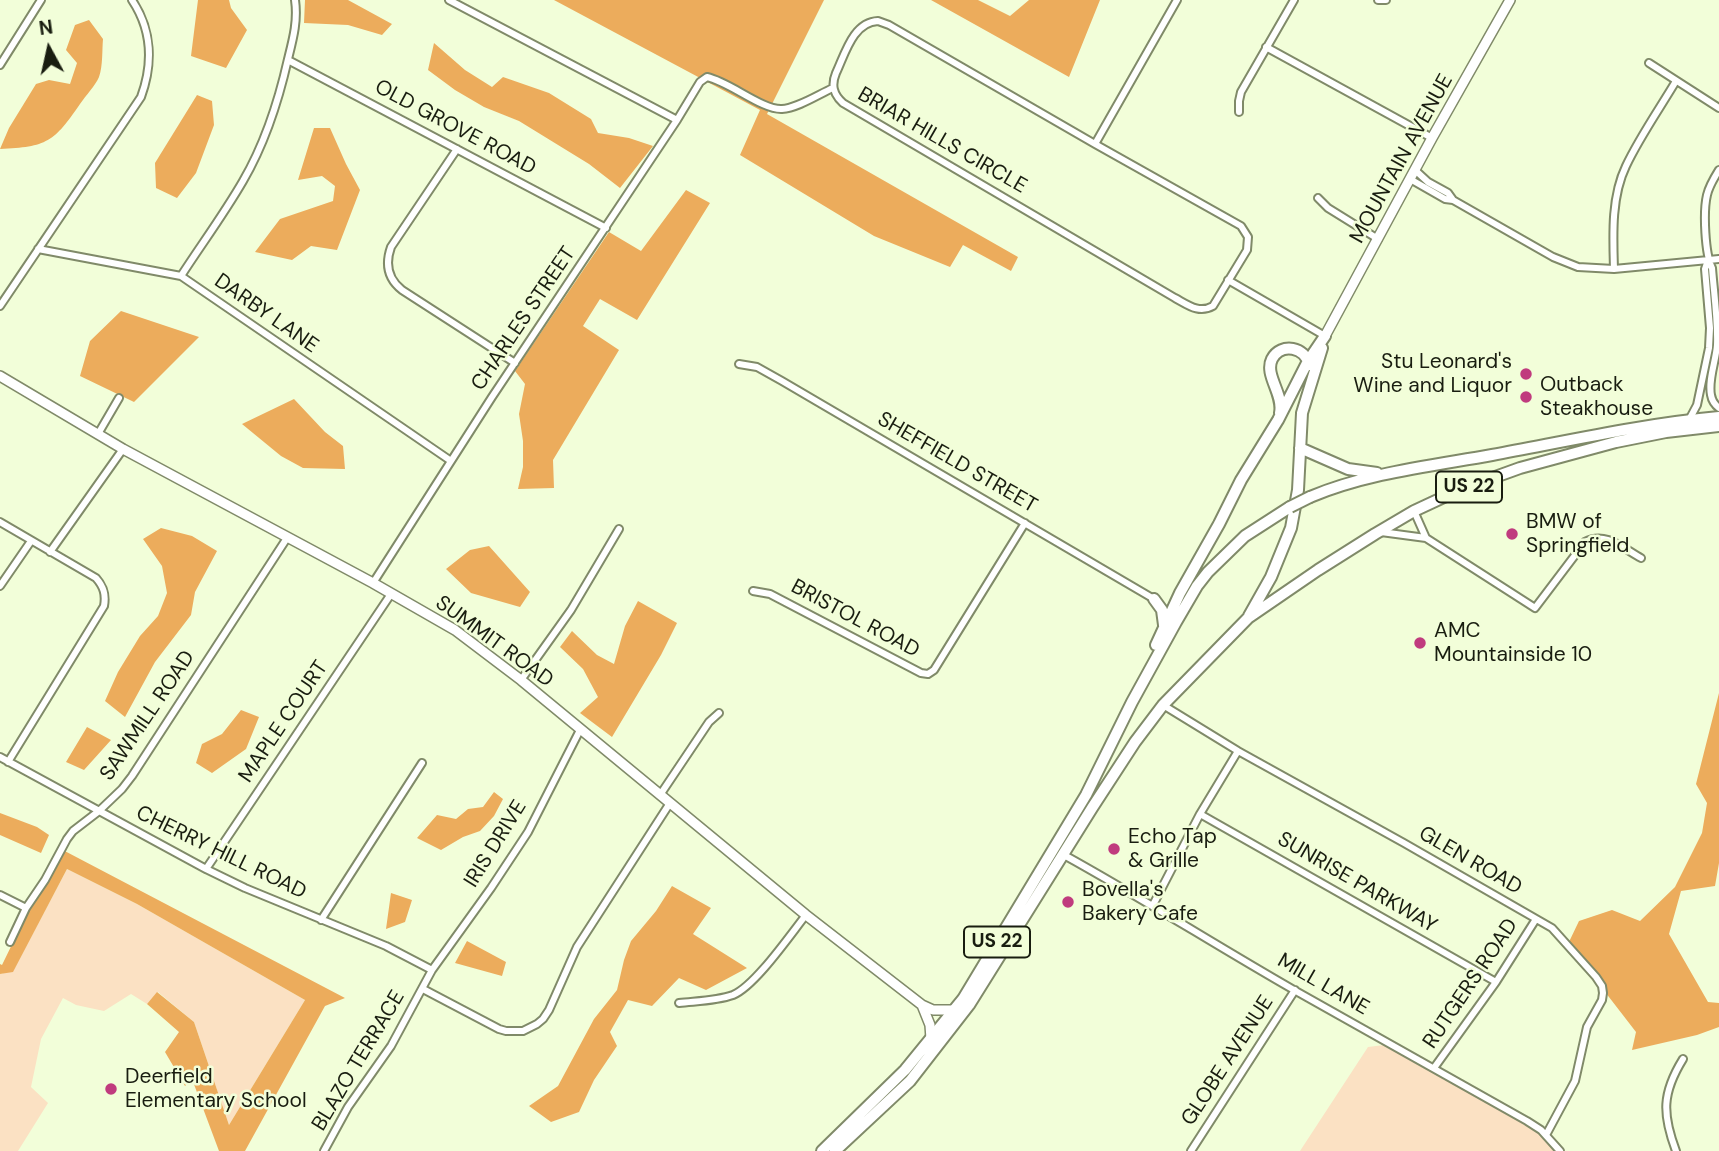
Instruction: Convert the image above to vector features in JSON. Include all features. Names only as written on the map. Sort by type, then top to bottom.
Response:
[{"type":"highway","points":[[1132,702],[1180,593],[1241,480],[1278,420],[1308,361],[1325,336]]},
{"type":"highway","points":[[1302,413],[1325,336]]},
{"type":"highway","points":[[1248,618],[1271,577],[1291,528],[1298,490],[1303,397],[1308,361],[1303,352],[1295,349],[1281,350],[1273,358],[1270,369],[1280,398],[1278,420]]},
{"type":"highway","name":"US 22","points":[[822,1151],[905,1070],[955,1010],[1086,795],[1132,702],[1188,600],[1208,572],[1245,536],[1290,507],[1330,489],[1394,473],[1625,429],[1719,417]]},
{"type":"highway","name":"US 22","points":[[835,1151],[910,1081],[952,1028],[1116,772],[1163,705],[1248,618],[1379,532],[1414,511],[1460,490],[1520,468],[1635,438],[1719,426]]},
{"type":"highway","points":[[1300,448],[1358,472],[1394,473]]},
{"type":"highway","points":[[1154,599],[1170,599],[1180,593]]},
{"type":"highway","points":[[1154,599],[1162,610],[1164,626]]},
{"type":"main road","name":"MOUNTAIN AVENUE","points":[[1325,336],[1510,0]]},
{"type":"main road","name":"SUMMIT ROAD","points":[[0,376],[123,449],[455,630],[521,680],[806,915],[922,1006]]},
{"type":"main road","points":[[922,1006],[933,1010],[955,1010]]},
{"type":"main road","points":[[922,1006],[930,1025],[930,1040]]},
{"type":"street","points":[[0,65],[41,0]]},
{"type":"street","points":[[0,306],[136,106],[149,66],[149,46],[145,25],[132,0]]},
{"type":"street","points":[[181,276],[244,180],[266,131],[288,60],[297,17],[295,0]]},
{"type":"street","points":[[449,0],[677,120]]},
{"type":"street","points":[[1095,145],[1177,0]]},
{"type":"street","points":[[1239,112],[1241,92],[1294,0]]},
{"type":"street","points":[[1378,0],[1386,0]]},
{"type":"street","name":"BRIAR HILLS CIRCLE","points":[[878,21],[1095,145],[1241,226],[1248,237],[1247,250],[1213,306],[1204,310],[1194,308],[843,103],[833,88],[833,80],[859,28],[869,22],[878,21]]},
{"type":"street","points":[[1266,47],[1432,138]]},
{"type":"street","name":"OLD GROVE ROAD","points":[[288,60],[606,228]]},
{"type":"street","points":[[1649,63],[1719,108]]},
{"type":"street","name":"CHARLES STREET","points":[[373,583],[677,120],[699,82],[707,77],[718,80],[768,106],[780,109],[791,107],[833,88]]},
{"type":"street","points":[[1614,269],[1613,231],[1625,167],[1676,81]]},
{"type":"street","points":[[457,149],[391,247],[387,260],[389,274],[402,290],[515,363]]},
{"type":"street","points":[[1689,420],[1697,405],[1709,348],[1705,209],[1707,192],[1719,170]]},
{"type":"street","points":[[1413,175],[1553,257],[1578,267],[1614,269],[1719,259]]},
{"type":"street","points":[[1318,198],[1328,208],[1378,239]]},
{"type":"street","name":"DARBY LANE","points":[[38,249],[181,276],[451,461]]},
{"type":"street","points":[[1708,260],[1712,268],[1717,328],[1717,348],[1710,389],[1714,404],[1719,408]]},
{"type":"street","points":[[1228,280],[1325,336]]},
{"type":"street","name":"SHEFFIELD STREET","points":[[739,364],[757,367],[780,379],[1154,599]]},
{"type":"street","points":[[98,434],[119,398]]},
{"type":"street","points":[[50,552],[123,449]]},
{"type":"street","points":[[1414,511],[1426,538]]},
{"type":"street","points":[[0,522],[96,578],[103,588],[105,601],[8,762]]},
{"type":"street","name":"BRISTOL ROAD","points":[[754,591],[771,594],[921,673],[928,674],[934,670],[1025,523]]},
{"type":"street","points":[[521,680],[571,610],[619,528]]},
{"type":"street","points":[[1379,532],[1426,538],[1535,608],[1590,539],[1608,539],[1641,558]]},
{"type":"street","name":"SAWMILL ROAD","points":[[10,942],[26,908],[67,839],[99,811],[132,776],[287,538]]},
{"type":"street","points":[[0,586],[31,541]]},
{"type":"street","name":"MAPLE COURT","points":[[206,869],[391,594]]},
{"type":"street","name":"GLEN ROAD","points":[[1163,705],[1238,751],[1552,928],[1596,977],[1602,986],[1602,1000],[1587,1027],[1576,1082],[1546,1135]]},
{"type":"street","points":[[660,794],[709,722],[719,713]]},
{"type":"street","name":"IRIS DRIVE","points":[[423,989],[432,970],[528,832],[580,730]]},
{"type":"street","points":[[1153,905],[1200,814],[1238,751]]},
{"type":"street","name":"CHERRY HILL ROAD","points":[[0,757],[206,869],[245,888],[386,946],[432,970]]},
{"type":"street","points":[[321,919],[422,763]]},
{"type":"street","points":[[423,989],[499,1029],[523,1031],[537,1024],[549,1010],[577,947],[670,803]]},
{"type":"street","name":"SUNRISE PARKWAY","points":[[1200,814],[1496,982]]},
{"type":"street","name":"MILL LANE","points":[[1064,855],[1527,1121],[1546,1135],[1560,1151]]},
{"type":"street","points":[[0,895],[26,908]]},
{"type":"street","points":[[679,1003],[723,998],[746,987],[806,915]]},
{"type":"street","name":"RUTGERS ROAD","points":[[1434,1068],[1496,982],[1536,919]]},
{"type":"street","name":"BLAZO TERRACE","points":[[324,1151],[348,1107],[391,1046],[423,989]]},
{"type":"street","name":"GLOBE AVENUE","points":[[1191,1151],[1295,990]]},
{"type":"street","points":[[1676,1151],[1668,1125],[1666,1101],[1673,1074],[1683,1059]]},
{"type":"shaded area","points":[[198,0],[229,0],[231,8],[247,30],[226,68],[191,56]]},
{"type":"shaded area","points":[[305,0],[348,0],[392,24],[382,35],[348,25],[304,23]]},
{"type":"shaded area","points":[[554,0],[824,0],[767,114],[1018,257],[1011,271],[963,245],[950,267],[874,236],[740,155],[760,110]]},
{"type":"shaded area","points":[[931,0],[978,0],[1010,16],[1029,0],[1100,0],[1069,77]]},
{"type":"shaded area","points":[[89,20],[103,39],[101,68],[95,84],[63,127],[48,140],[29,146],[0,149],[9,128],[36,84],[49,80],[70,84],[77,63],[66,50],[75,25]]},
{"type":"shaded area","points":[[434,43],[465,70],[492,87],[503,77],[549,93],[591,119],[598,133],[629,138],[653,146],[620,188],[589,164],[519,121],[484,107],[428,70]]},
{"type":"shaded area","points":[[197,95],[212,101],[214,125],[196,173],[177,198],[156,188],[155,163]]},
{"type":"shaded area","points":[[314,128],[330,128],[360,190],[337,250],[311,246],[292,260],[255,252],[280,219],[333,201],[335,186],[322,176],[298,180]]},
{"type":"shaded area","points":[[686,190],[710,203],[637,320],[600,299],[583,326],[619,350],[553,460],[554,488],[518,489],[523,467],[519,414],[525,384],[515,371],[609,232],[641,251]]},
{"type":"shaded area","points":[[121,311],[199,337],[134,402],[80,376],[90,341]]},
{"type":"shaded area","points":[[294,399],[325,432],[343,446],[345,469],[303,468],[281,456],[242,424]]},
{"type":"shaded area","points":[[161,528],[192,536],[217,551],[195,592],[191,615],[155,662],[125,717],[105,701],[118,672],[140,636],[158,616],[167,593],[162,566],[143,539]]},
{"type":"shaded area","points":[[489,546],[530,592],[520,607],[471,593],[446,569],[470,550]]},
{"type":"shaded area","points":[[638,601],[677,623],[612,737],[580,713],[598,697],[583,669],[560,647],[572,631],[597,655],[614,664],[625,626]]},
{"type":"shaded area","points":[[1719,693],[1719,863],[1715,886],[1681,891],[1669,934],[1708,1002],[1719,1003],[1719,1027],[1697,1035],[1632,1050],[1636,1032],[1568,944],[1579,921],[1612,910],[1640,921],[1675,887],[1702,833],[1707,803],[1696,784]]},
{"type":"shaded area","points":[[241,710],[259,717],[246,749],[212,773],[196,763],[202,744],[222,734]]},
{"type":"shaded area","points":[[87,727],[111,740],[84,770],[66,762]]},
{"type":"shaded area","points":[[494,792],[503,799],[494,816],[480,831],[441,850],[417,838],[437,815],[456,819],[468,809],[483,807]]},
{"type":"shaded area","points":[[0,813],[37,827],[49,835],[41,853],[0,835]]},
{"type":"shaded area","points":[[59,848],[345,998],[325,1006],[245,1151],[219,1151],[192,1079],[185,1086],[165,1052],[179,1032],[147,1004],[157,992],[194,1022],[229,1125],[305,1000],[137,904],[67,869],[13,972],[0,974],[0,964],[2,965]]},
{"type":"shaded area","points":[[67,869],[137,904],[305,1000],[229,1125],[194,1022],[158,992],[147,1004],[131,994],[104,1011],[76,1005],[63,998],[41,1039],[31,1087],[48,1103],[18,1151],[0,1151],[0,974],[13,971]]},
{"type":"shaded area","points":[[672,886],[711,908],[693,934],[747,968],[706,990],[679,978],[652,1006],[628,1000],[610,1032],[617,1046],[594,1080],[579,1112],[551,1122],[529,1106],[558,1086],[594,1019],[617,990],[631,941],[656,911]]},
{"type":"shaded area","points":[[391,893],[412,900],[405,922],[386,929]]},
{"type":"shaded area","points":[[467,941],[506,962],[502,976],[455,963]]},
{"type":"shaded area","points":[[1392,1044],[1527,1121],[1560,1151],[1300,1151],[1368,1047]]},
{"type":"place","name":"Stu Leonard's Wine and Liquor","points":[[1526,374]]},
{"type":"place","name":"Outback Steakhouse","points":[[1526,397]]},
{"type":"place","name":"BMW of Springfield","points":[[1512,534]]},
{"type":"place","name":"AMC Mountainside 10","points":[[1420,643]]},
{"type":"place","name":"Echo Tap & Grille","points":[[1114,849]]},
{"type":"place","name":"Bovella's Bakery Cafe","points":[[1068,902]]},
{"type":"place","name":"Deerfield Elementary School","points":[[111,1089]]}]
